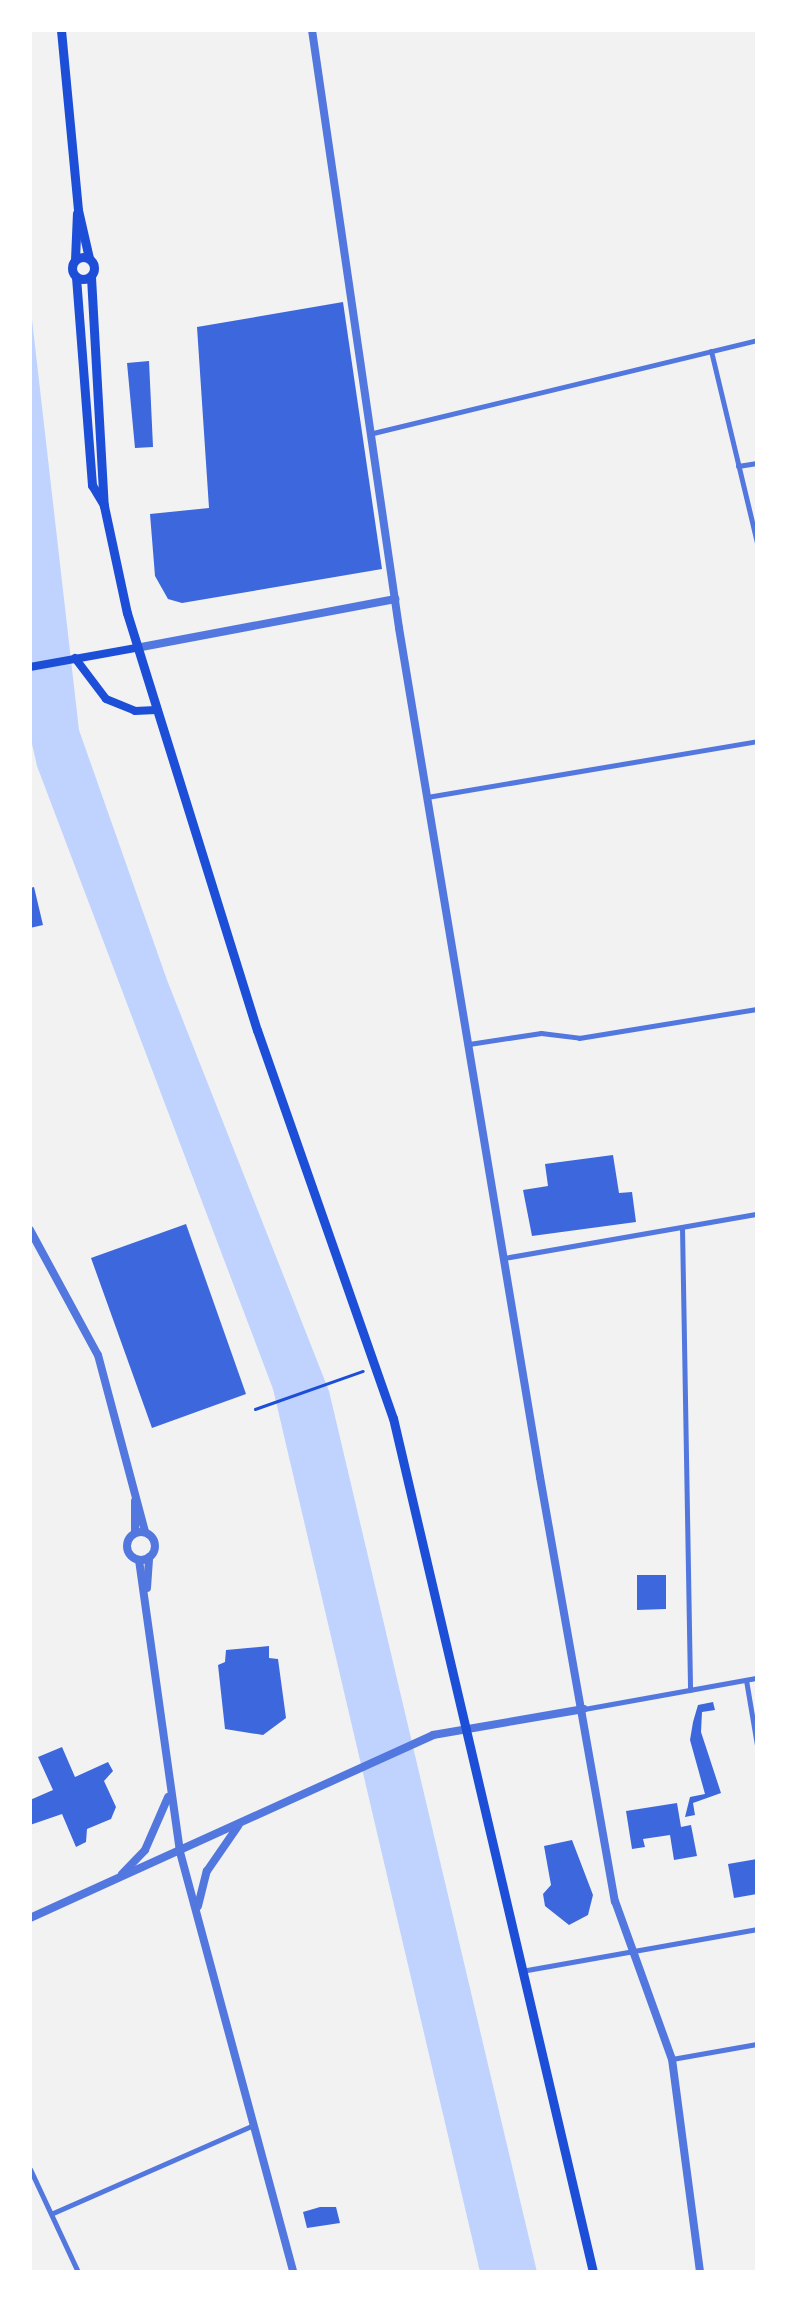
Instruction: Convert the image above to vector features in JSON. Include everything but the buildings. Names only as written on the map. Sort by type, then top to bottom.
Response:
[{"type":"main road","points":[[61,30],[78,210],[91,277],[104,506],[136,648],[257,1030],[392,1418],[527,1970],[593,2272]]},
{"type":"main road","points":[[78,210],[75,260],[92,485],[104,506]]},
{"type":"main road","points":[[75,260],[89,258]]},
{"type":"main road","points":[[76,277],[91,277]]},
{"type":"main road","points":[[30,667],[136,648]]},
{"type":"main road","points":[[75,658],[106,700],[136,711],[156,710]]},
{"type":"street","points":[[312,30],[395,599],[504,1258],[630,1952],[672,2059],[700,2272]]},
{"type":"street","points":[[373,432],[757,340]]},
{"type":"street","points":[[711,352],[757,540]]},
{"type":"street","points":[[738,466],[757,463]]},
{"type":"street","points":[[136,648],[395,599]]},
{"type":"street","points":[[427,797],[757,740]]},
{"type":"street","points":[[468,1044],[541,1033],[579,1038],[757,1008]]},
{"type":"street","points":[[504,1258],[757,1214]]},
{"type":"street","points":[[682,1227],[690,1690]]},
{"type":"street","points":[[30,1230],[98,1355],[136,1496],[140,1532],[127,1549],[144,1559]]},
{"type":"street","points":[[140,1532],[155,1544],[144,1559],[146,1598],[169,1793],[180,1852],[293,2272]]},
{"type":"street","points":[[30,1918],[417,1742],[757,1678]]},
{"type":"street","points":[[746,1680],[757,1745]]},
{"type":"street","points":[[118,1878],[154,1836],[169,1793]]},
{"type":"street","points":[[198,1911],[207,1870],[238,1826]]},
{"type":"street","points":[[527,1970],[757,1929]]},
{"type":"street","points":[[672,2059],[757,2044]]},
{"type":"street","points":[[52,2213],[256,2124]]},
{"type":"street","points":[[30,2168],[32,2181],[52,2213],[78,2272]]},
{"type":"path","points":[[255,1409],[363,1370]]},
{"type":"water","points":[[30,302],[79,730],[167,980],[329,1391],[537,2272],[480,2272],[273,1389],[37,766],[30,735]]}]
